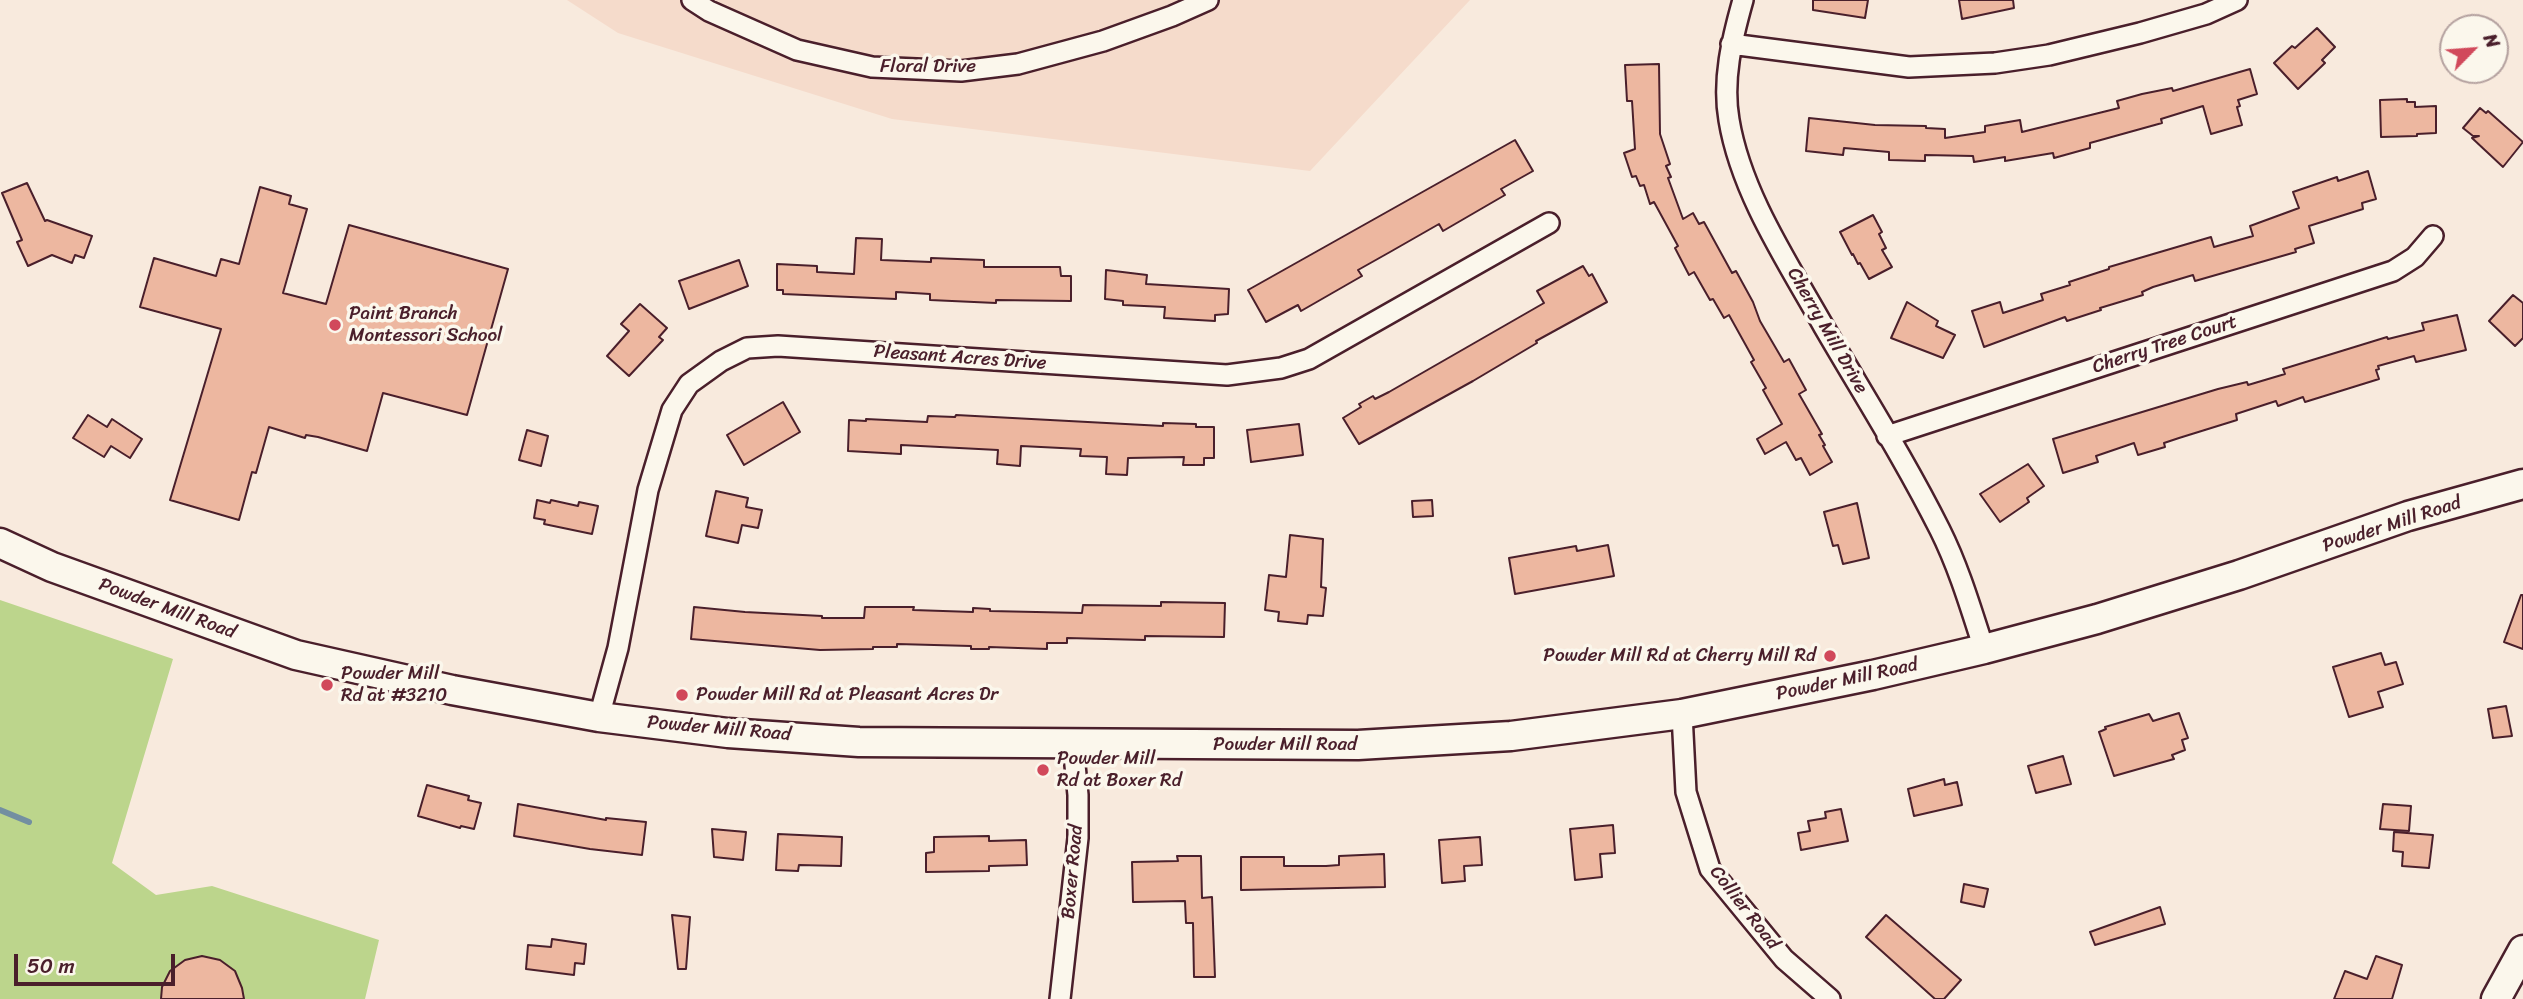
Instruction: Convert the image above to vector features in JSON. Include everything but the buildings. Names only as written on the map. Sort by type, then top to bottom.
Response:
[{"type":"main road","name":"Powder Mill Road","points":[[0,543],[52,567],[296,656],[452,690],[599,717],[728,733],[859,742],[1358,745],[1510,736],[1682,714],[1796,692],[1984,649],[2175,595],[2408,516],[2523,484]]},
{"type":"main road","points":[[2496,999],[2523,950]]},
{"type":"street","name":"Floral Drive","points":[[692,0],[709,11],[797,50],[872,68],[961,71],[1018,64],[1103,41],[1209,0]]},
{"type":"street","name":"Cherry Mill Drive","points":[[1742,0],[1731,44],[1727,83],[1728,117],[1736,156],[1786,260],[1941,532],[1962,582],[1984,649]]},
{"type":"street","points":[[1731,44],[1909,67],[1995,63],[2049,55],[2140,33],[2206,14],[2237,0]]},
{"type":"street","name":"Pleasant Acres Drive","points":[[599,717],[618,648],[648,490],[672,411],[690,384],[721,360],[747,348],[778,346],[1227,374],[1281,368],[1321,353],[1549,223]]},
{"type":"street","name":"Cherry Tree Court","points":[[1886,436],[2393,271],[2415,257],[2433,236]]},
{"type":"street","name":"Collier Road","points":[[1682,714],[1686,792],[1710,869],[1784,958],[1830,999]]},
{"type":"street","name":"Boxer Road","points":[[1060,999],[1078,838],[1078,795],[1073,745]]},
{"type":"shaded area","points":[[567,0],[1470,0],[1310,171],[892,119],[618,33]]},
{"type":"green space","points":[[0,600],[173,659],[112,863],[156,895],[212,886],[379,940],[365,999],[0,999]]},
{"type":"waterway","points":[[0,810],[29,822]]},
{"type":"place","name":"Paint Branch Montessori School","points":[[335,325]]},
{"type":"place","name":"Powder Mill Rd at Cherry Mill Rd","points":[[1830,656]]},
{"type":"place","name":"Powder Mill Rd at #3210","points":[[327,685]]},
{"type":"place","name":"Powder Mill Rd at Pleasant Acres Dr","points":[[682,695]]},
{"type":"place","name":"Powder Mill Rd at Boxer Rd","points":[[1043,770]]}]
